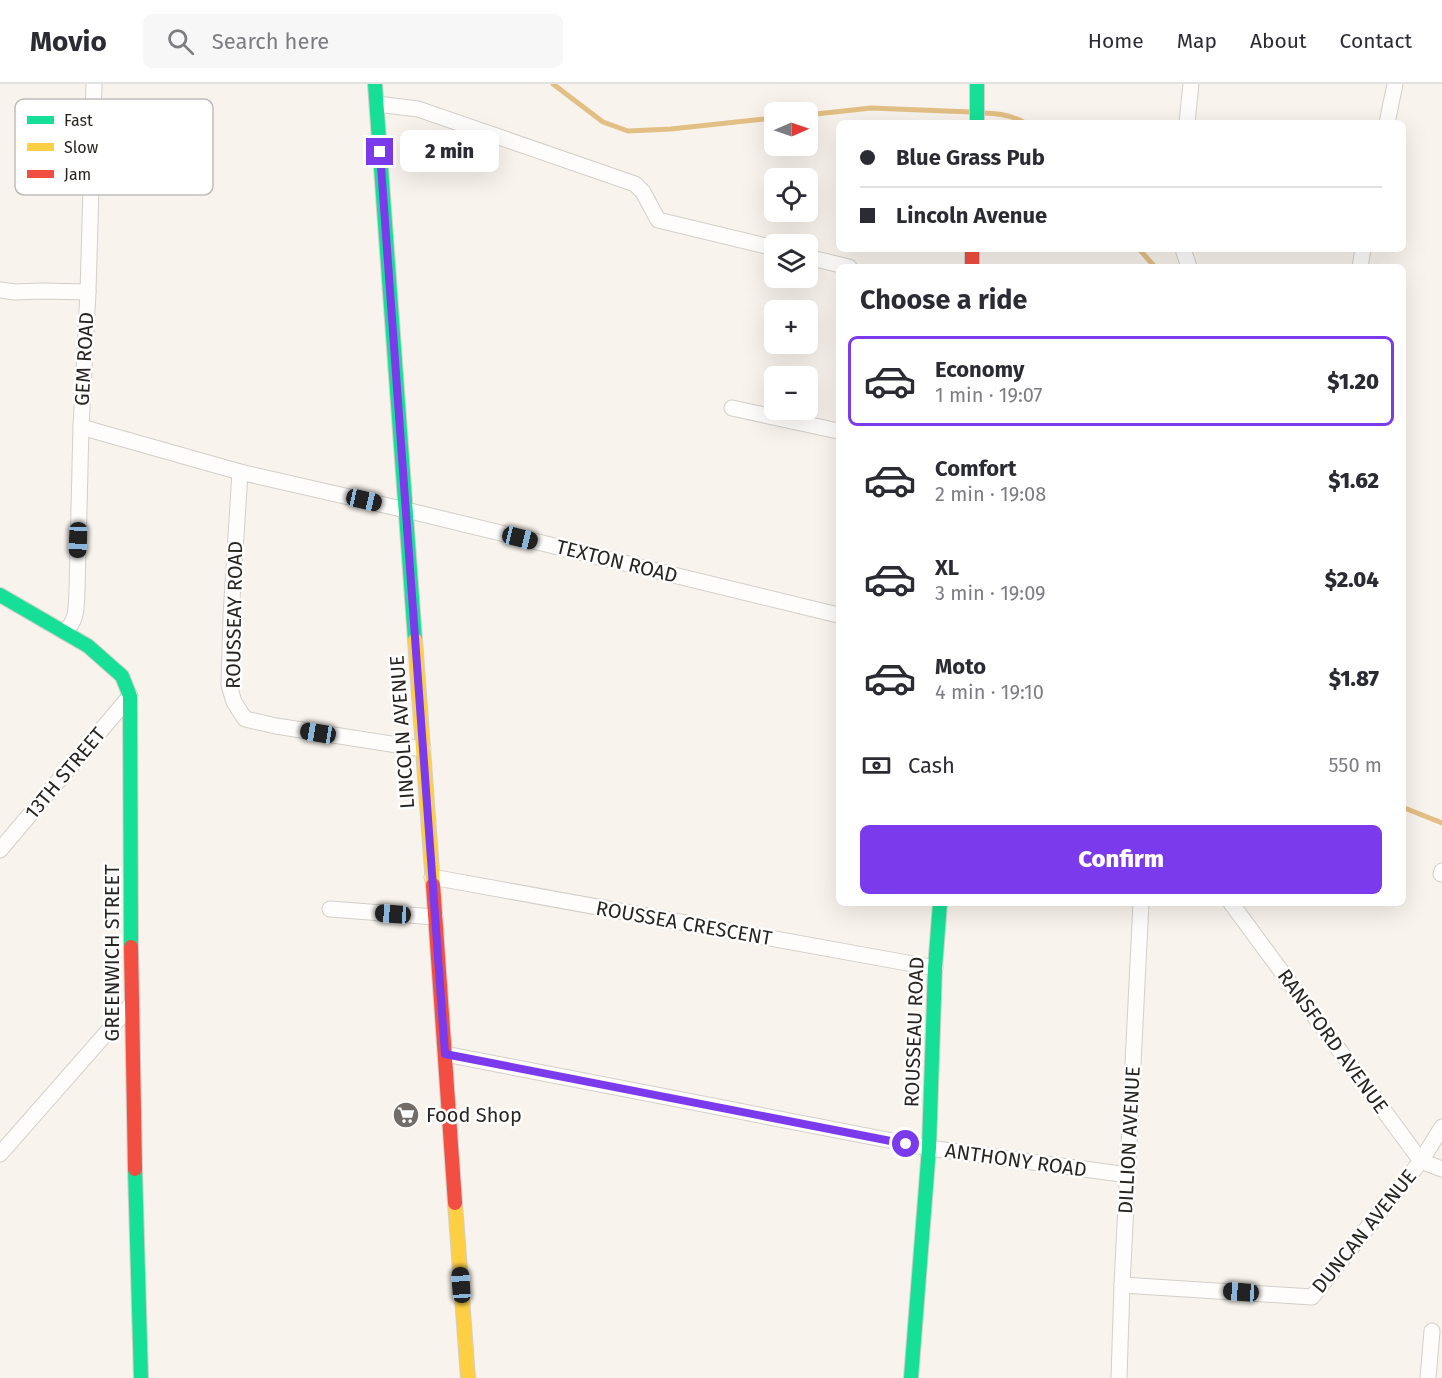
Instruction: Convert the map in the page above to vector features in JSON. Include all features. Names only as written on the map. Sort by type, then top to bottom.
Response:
[{"type":"street","points":[[80,84],[94,89]]},
{"type":"street","name":"LINCOLN AVENUE","points":[[375,84],[468,1378]]},
{"type":"street","points":[[1187,120],[1191,84]]},
{"type":"street","points":[[1388,120],[1395,84]]},
{"type":"street","points":[[977,89],[977,120]]},
{"type":"street","points":[[377,104],[418,109],[634,184],[643,192],[658,219],[764,246]]},
{"type":"street","name":"GEM ROAD","points":[[65,632],[72,625],[75,615],[91,195]]},
{"type":"street","points":[[818,259],[838,264]]},
{"type":"street","points":[[0,290],[88,292]]},
{"type":"street","points":[[732,408],[836,431]]},
{"type":"street","name":"TEXTON ROAD","points":[[81,427],[240,472],[836,615]]},
{"type":"street","name":"ROUSSEAY ROAD","points":[[240,472],[229,685],[234,702],[245,719],[423,749]]},
{"type":"street","name":"GREENWICH STREET","points":[[0,595],[88,646],[117,670],[130,696],[131,1005],[141,1378]]},
{"type":"street","name":"13TH STREET","points":[[0,849],[130,696]]},
{"type":"street","name":"ROUSSEA CRESCENT","points":[[432,877],[935,968]]},
{"type":"street","name":"ROUSSEAU ROAD","points":[[911,1378],[929,1148],[935,968],[940,906]]},
{"type":"street","name":"DILLION AVENUE","points":[[1119,1378],[1142,906]]},
{"type":"street","name":"RANSFORD AVENUE","points":[[1233,906],[1421,1161]]},
{"type":"street","points":[[330,909],[435,917]]},
{"type":"street","points":[[0,1154],[131,1005]]},
{"type":"street","name":"ANTHONY ROAD","points":[[445,1054],[929,1148],[1128,1175]]},
{"type":"street","name":"DUNCAN AVENUE","points":[[1122,1285],[1312,1297],[1421,1161],[1442,1127]]},
{"type":"street","points":[[1421,1161],[1442,1169]]},
{"type":"street","points":[[1428,1378],[1432,1331]]},
{"type":"waterway","points":[[553,84],[603,122],[628,131],[764,119]]},
{"type":"waterway","points":[[818,114],[871,108],[971,112]]},
{"type":"waterway","points":[[983,113],[1005,115],[1019,120]]},
{"type":"waterway","points":[[1142,252],[1152,264]]},
{"type":"waterway","points":[[1406,809],[1442,823]]},
{"type":"traffic: fast","points":[[375,84],[415,640]]},
{"type":"traffic: fast","points":[[977,84],[977,120]]},
{"type":"traffic: fast","points":[[0,595],[88,646],[122,676],[130,696],[131,947]]},
{"type":"traffic: fast","points":[[911,1378],[929,1148],[935,968],[940,906]]},
{"type":"traffic: fast","points":[[135,1169],[141,1378]]},
{"type":"traffic: slow","points":[[415,640],[433,885]]},
{"type":"traffic: slow","points":[[455,1203],[468,1378]]},
{"type":"traffic: jam","points":[[972,252],[972,264]]},
{"type":"traffic: jam","points":[[433,885],[455,1203]]},
{"type":"traffic: jam","points":[[131,947],[135,1169]]},
{"type":"place","name":"Food Shop","points":[[406,1115]]},
{"type":"route","points":[[380,152],[445,1054],[906,1144]]}]
